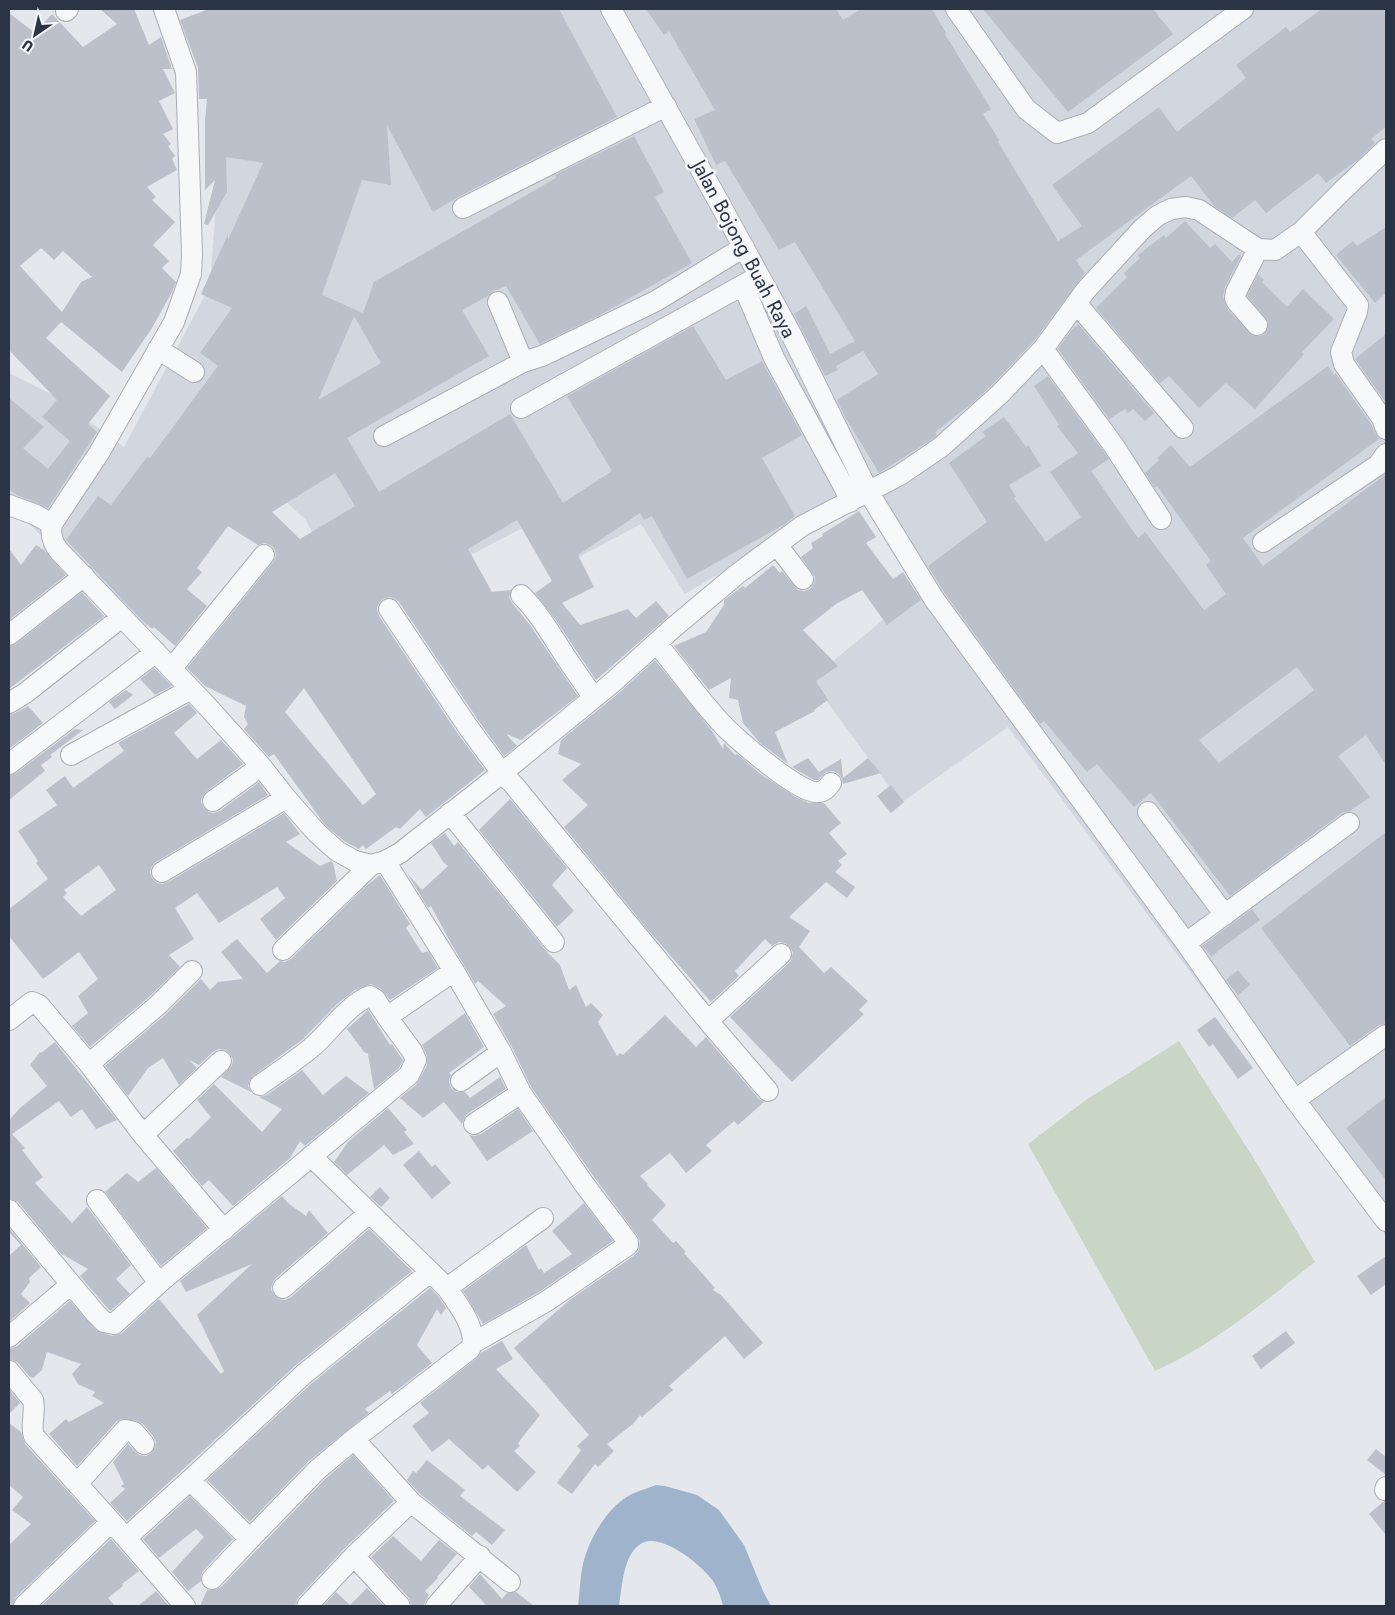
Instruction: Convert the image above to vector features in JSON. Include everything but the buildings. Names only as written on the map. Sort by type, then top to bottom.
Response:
[{"type":"street","points":[[164,9],[186,72],[191,274],[174,322],[99,453],[52,524],[50,534],[56,548],[172,668],[261,766],[317,833],[337,851],[355,861],[378,863],[454,971],[501,1052],[521,1093],[584,1184],[628,1242],[628,1245],[547,1301],[473,1344],[470,1349],[354,1439],[317,1470],[212,1579]]},
{"type":"street","name":"Jalan Bojong Buah Raya","points":[[611,9],[744,248],[751,280],[794,341],[869,493],[934,599],[1186,943],[1295,1100],[1386,1220]]},
{"type":"street","points":[[956,9],[1026,109],[1057,133],[1088,123],[1243,9]]},
{"type":"street","points":[[463,208],[666,106]]},
{"type":"street","points":[[283,950],[378,863],[400,853],[502,773],[594,698],[710,596],[802,526],[900,476],[941,447],[1000,394],[1043,349],[1076,303],[1142,229],[1157,216],[1171,208],[1186,207],[1199,210],[1258,249],[1274,250],[1302,232],[1386,150]]},
{"type":"street","points":[[1302,232],[1358,305],[1341,356],[1344,364],[1382,418],[1386,429]]},
{"type":"street","points":[[384,436],[523,362],[542,356],[656,301],[744,248]]},
{"type":"street","points":[[1257,325],[1235,298],[1236,292],[1258,249]]},
{"type":"street","points":[[521,408],[751,280],[774,358],[845,488],[850,502]]},
{"type":"street","points":[[498,302],[523,362]]},
{"type":"street","points":[[1076,303],[1183,428]]},
{"type":"street","points":[[158,349],[194,372]]},
{"type":"street","points":[[1043,349],[1114,446],[1161,519]]},
{"type":"street","points":[[1263,542],[1378,465],[1386,454]]},
{"type":"street","points":[[9,505],[52,524]]},
{"type":"street","points":[[777,545],[803,579]]},
{"type":"street","points":[[172,668],[264,555]]},
{"type":"street","points":[[9,634],[84,576]]},
{"type":"street","points":[[521,595],[543,621],[594,698]]},
{"type":"street","points":[[389,609],[468,727],[502,773],[768,1091]]},
{"type":"street","points":[[9,703],[122,618]]},
{"type":"street","points":[[657,644],[723,724],[753,752],[793,782],[812,792],[820,792],[831,783]]},
{"type":"street","points":[[9,764],[156,652]]},
{"type":"street","points":[[70,755],[191,689]]},
{"type":"street","points":[[212,801],[261,766]]},
{"type":"street","points":[[162,872],[286,798]]},
{"type":"street","points":[[1148,812],[1225,915]]},
{"type":"street","points":[[450,813],[554,942]]},
{"type":"street","points":[[1186,943],[1349,824]]},
{"type":"street","points":[[708,1021],[781,954]]},
{"type":"street","points":[[89,1064],[158,1005],[192,971]]},
{"type":"street","points":[[387,1017],[454,971]]},
{"type":"street","points":[[9,1210],[70,1285],[100,1318],[107,1323],[114,1324],[159,1283],[409,1075],[416,1060],[412,1051],[375,1000],[370,996],[344,1016],[312,1048],[260,1086]]},
{"type":"street","points":[[9,1020],[32,1002],[36,1003],[89,1064],[143,1135],[224,1230]]},
{"type":"street","points":[[1295,1100],[1386,1035]]},
{"type":"street","points":[[461,1082],[501,1052]]},
{"type":"street","points":[[143,1135],[221,1061]]},
{"type":"street","points":[[474,1124],[521,1093]]},
{"type":"street","points":[[311,1156],[447,1288],[464,1313],[473,1336],[473,1344]]},
{"type":"street","points":[[97,1200],[159,1283]]},
{"type":"street","points":[[283,1288],[369,1213]]},
{"type":"street","points":[[447,1288],[543,1218]]},
{"type":"street","points":[[126,1538],[311,1368],[430,1272]]},
{"type":"street","points":[[9,1337],[70,1285]]},
{"type":"street","points":[[9,1372],[33,1400],[32,1430],[34,1436],[186,1606]]},
{"type":"street","points":[[77,1484],[125,1430],[134,1432],[144,1444]]},
{"type":"street","points":[[354,1439],[411,1502],[510,1582]]},
{"type":"street","points":[[190,1480],[250,1538]]},
{"type":"street","points":[[307,1606],[354,1556],[411,1502]]},
{"type":"street","points":[[24,1606],[111,1522]]},
{"type":"street","points":[[354,1556],[400,1606]]},
{"type":"street","points":[[436,1606],[480,1556]]},
{"type":"shaded area","points":[[265,9],[1386,9],[1386,136],[1378,143],[1386,155],[1386,1235],[1008,727],[901,803],[783,641],[827,666],[922,588],[856,492],[685,594],[641,524],[560,567],[528,525],[326,631],[326,556],[305,519],[260,478],[143,631],[9,505],[9,373],[51,394],[124,447],[210,286],[224,94],[300,65]]},
{"type":"green space","points":[[1179,1041],[1256,1162],[1315,1262],[1218,1336],[1155,1371],[1028,1144],[1086,1100]]},
{"type":"water","points":[[656,1485],[697,1495],[719,1510],[744,1545],[771,1606],[723,1606],[715,1584],[690,1558],[668,1545],[647,1541],[634,1550],[626,1565],[619,1606],[578,1606],[583,1564],[590,1543],[601,1523],[608,1513],[625,1498]]}]
